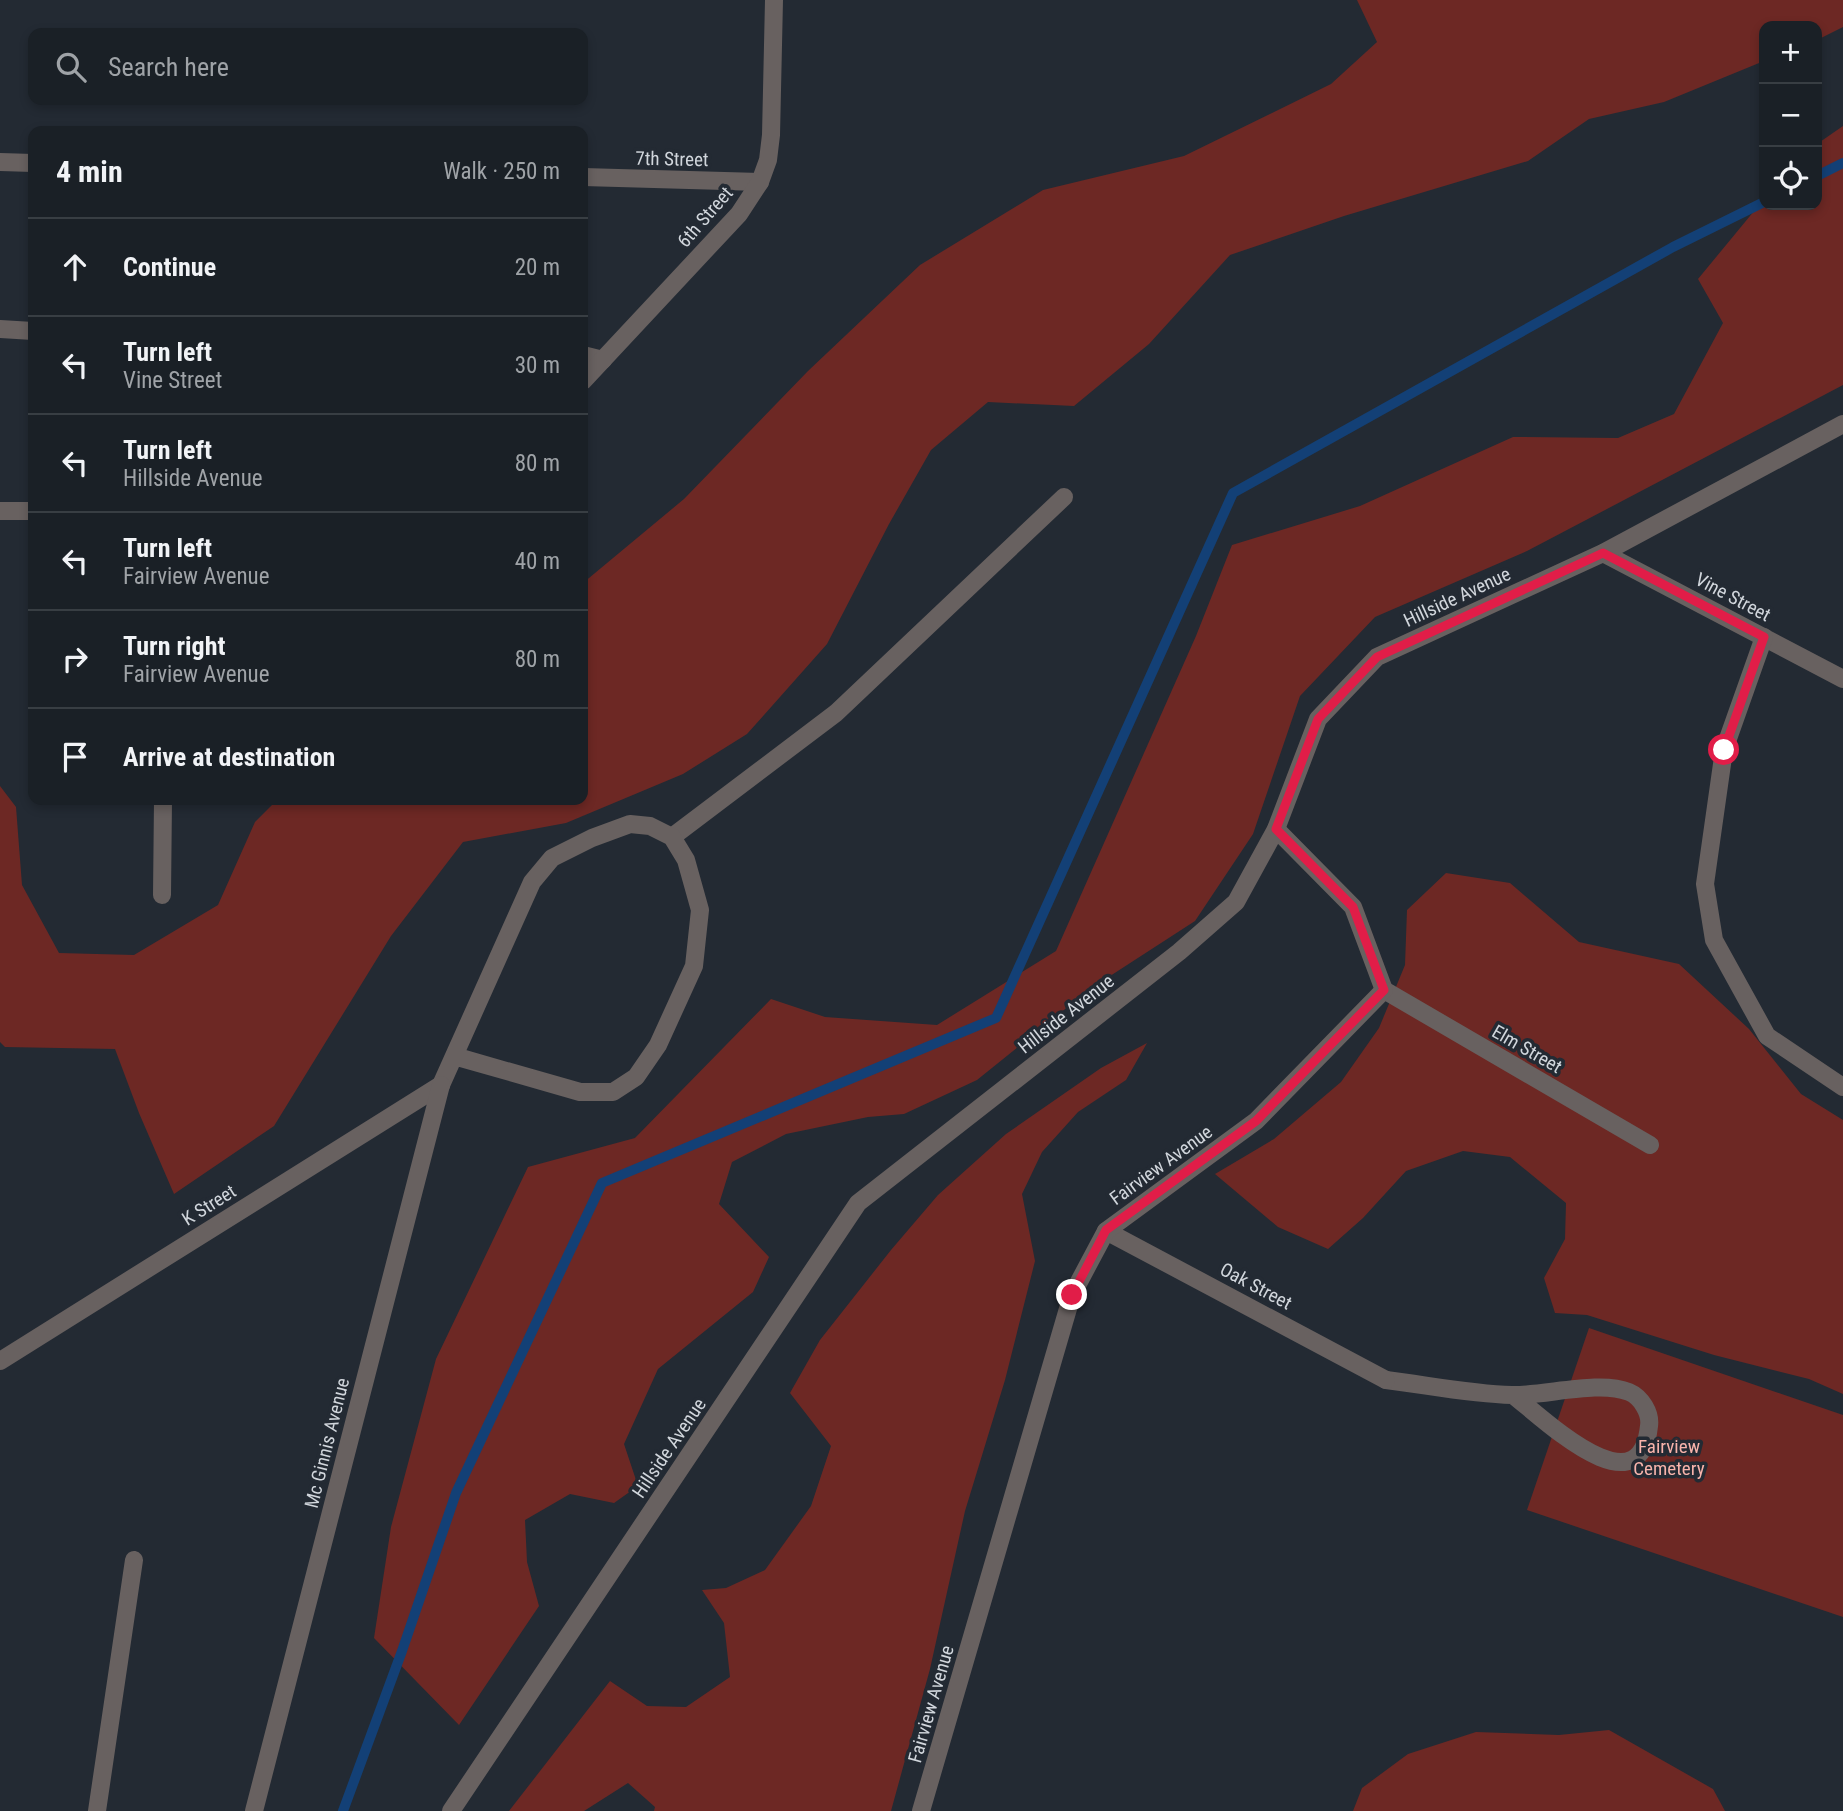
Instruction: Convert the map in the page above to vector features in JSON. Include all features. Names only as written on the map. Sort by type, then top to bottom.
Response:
[{"type":"street","name":"6th Street","points":[[588,376],[740,214],[760,182],[768,160],[771,135],[774,0]]},
{"type":"street","points":[[0,162],[28,163]]},
{"type":"street","name":"7th Street","points":[[588,177],[760,182]]},
{"type":"street","points":[[0,329],[28,331]]},
{"type":"street","points":[[588,356],[603,360]]},
{"type":"street","name":"Hillside Avenue","points":[[451,1811],[858,1203],[1179,952],[1236,902],[1276,829],[1318,719],[1377,657],[1603,553],[1843,424]]},
{"type":"street","points":[[454,1056],[580,1092],[613,1092],[636,1077],[658,1045],[694,966],[700,910],[686,860],[672,837],[836,713],[1064,497]]},
{"type":"street","points":[[0,511],[28,511]]},
{"type":"street","name":"Vine Street","points":[[1603,553],[1843,679]]},
{"type":"street","points":[[1764,637],[1724,750],[1704,884],[1714,940],[1768,1036],[1843,1087]]},
{"type":"street","points":[[162,895],[163,805]]},
{"type":"street","name":"Mc Ginnis Avenue","points":[[254,1811],[441,1085],[531,882],[552,858],[592,838],[630,824],[650,826],[672,837]]},
{"type":"street","points":[[1276,829],[1353,907],[1384,990]]},
{"type":"street","name":"Elm Street","points":[[1384,990],[1650,1145]]},
{"type":"street","name":"Fairview Avenue","points":[[921,1811],[1072,1295],[1106,1230],[1256,1121],[1384,990]]},
{"type":"street","name":"K Street","points":[[0,1361],[441,1085]]},
{"type":"street","name":"Oak Street","points":[[1106,1230],[1386,1380],[1513,1395]]},
{"type":"street","points":[[1605,1388],[1630,1392],[1644,1404],[1650,1420],[1648,1437],[1640,1453],[1623,1463],[1602,1460],[1583,1449],[1513,1395],[1605,1388]]},
{"type":"street","points":[[97,1811],[135,1560]]},
{"type":"green space","points":[[1357,0],[1843,0],[1843,27],[1822,38],[1822,21],[1759,21],[1759,63],[1664,102],[1589,119],[1528,161],[1344,216],[1230,255],[1149,344],[1074,406],[988,402],[931,450],[827,644],[747,734],[683,774],[566,823],[463,842],[391,936],[274,1126],[174,1194],[115,1049],[5,1047],[0,1042],[0,786],[16,807],[22,885],[59,953],[134,955],[218,905],[255,822],[272,805],[588,805],[588,579],[684,499],[808,371],[920,265],[1043,190],[1184,156],[1331,84],[1377,42]]},
{"type":"green space","points":[[1843,126],[1843,385],[1527,551],[1375,617],[1300,696],[1253,834],[1195,921],[1090,989],[977,1080],[904,1114],[868,1117],[786,1134],[732,1162],[719,1204],[769,1257],[753,1292],[658,1369],[624,1444],[638,1486],[614,1503],[570,1494],[525,1520],[527,1562],[539,1606],[459,1725],[374,1638],[391,1527],[436,1359],[528,1167],[635,1138],[771,999],[825,1017],[937,1025],[1056,951],[1196,636],[1232,545],[1360,506],[1513,437],[1618,438],[1674,414],[1723,323],[1698,279],[1759,205],[1759,210],[1822,210],[1822,141]]},
{"type":"green space","points":[[1446,873],[1510,883],[1579,942],[1679,964],[1749,1029],[1801,1094],[1843,1120],[1843,1394],[1809,1379],[1714,1355],[1587,1315],[1555,1313],[1544,1278],[1565,1239],[1566,1203],[1510,1157],[1463,1151],[1406,1171],[1363,1218],[1328,1249],[1278,1227],[1215,1174],[1274,1139],[1341,1082],[1379,1028],[1405,965],[1407,910]]},
{"type":"green space","points":[[1147,1043],[1126,1080],[1078,1112],[1042,1152],[1022,1194],[1035,1261],[1005,1380],[965,1511],[930,1669],[891,1811],[654,1811],[655,1807],[628,1783],[584,1811],[509,1811],[610,1681],[647,1706],[686,1707],[730,1677],[724,1623],[702,1590],[726,1588],[765,1570],[811,1506],[831,1446],[790,1393],[820,1340],[938,1195],[1006,1134],[1101,1068]]},
{"type":"green space","name":"Fairview Cemetery","points":[[1589,1328],[1843,1415],[1843,1617],[1527,1510]]},
{"type":"green space","points":[[1609,1730],[1713,1789],[1725,1811],[1353,1811],[1362,1788],[1408,1754],[1476,1732],[1559,1735]]},
{"type":"waterway","points":[[1822,174],[1843,163]]},
{"type":"waterway","points":[[343,1811],[456,1493],[602,1183],[996,1018],[1233,493],[1673,247],[1759,204]]},
{"type":"route","points":[[1072,1295],[1106,1230],[1256,1121],[1384,990],[1353,907],[1276,829],[1318,719],[1377,657],[1603,553],[1764,637],[1724,750]]}]
